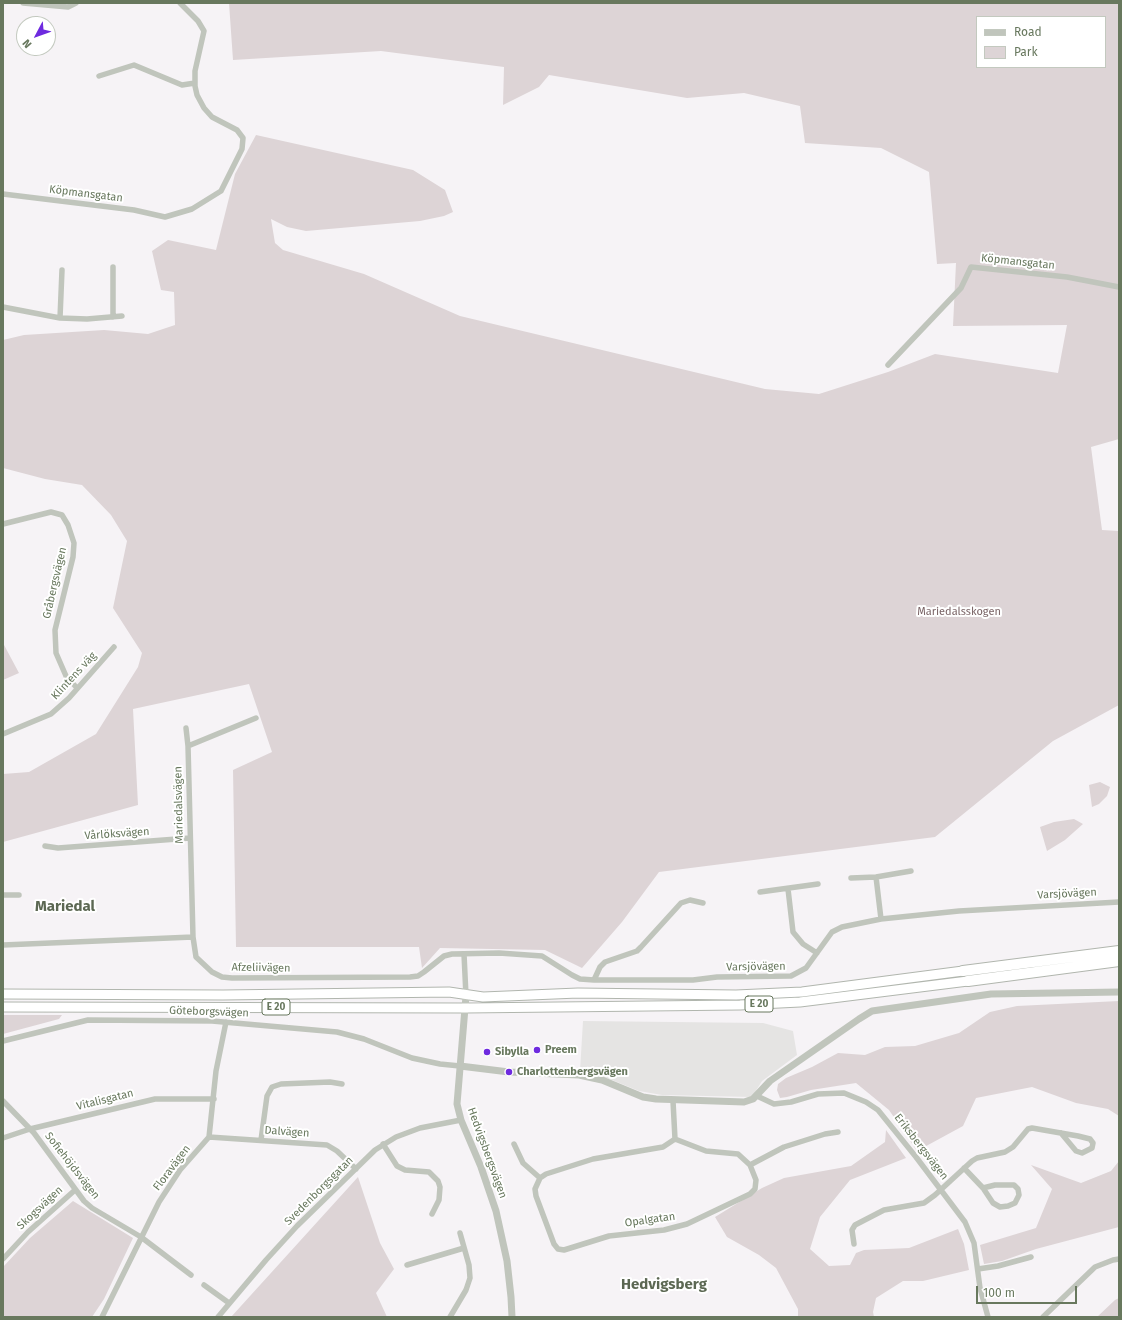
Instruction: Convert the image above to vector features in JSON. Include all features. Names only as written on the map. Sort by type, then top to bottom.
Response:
[{"type":"highway","name":"E 20","points":[[3,994],[224,995],[449,992],[466,996],[531,996],[578,993],[775,994],[844,987],[1119,951]]},
{"type":"highway","name":"E 20","points":[[3,1007],[466,1008],[740,1005],[793,1002],[1119,961]]},
{"type":"street","points":[[23,3],[68,7],[76,3]]},
{"type":"street","points":[[99,76],[134,65],[182,85],[195,83],[195,71],[204,31],[198,21],[180,3]]},
{"type":"street","name":"Köpmansgatan","points":[[3,194],[134,210],[165,217],[192,209],[217,195],[225,184],[243,145],[242,138],[237,130],[224,124],[208,113],[197,95],[195,83]]},
{"type":"street","points":[[113,267],[113,317]]},
{"type":"street","name":"Köpmansgatan","points":[[888,365],[960,288],[970,267],[1067,277],[1119,287]]},
{"type":"street","points":[[60,318],[62,270]]},
{"type":"street","points":[[3,307],[60,318],[122,316]]},
{"type":"street","name":"Gråbergsvägen","points":[[3,524],[52,512],[62,515],[68,525],[74,543],[73,556],[55,630],[56,653],[66,676],[77,688]]},
{"type":"street","name":"Klintens väg","points":[[3,734],[51,714],[69,698],[114,647]]},
{"type":"street","points":[[188,746],[256,718]]},
{"type":"street","name":"Mariedalsvägen","points":[[186,728],[188,746],[193,937]]},
{"type":"street","name":"Vårlöksvägen","points":[[45,846],[58,848],[190,838]]},
{"type":"street","points":[[851,878],[876,877],[911,871]]},
{"type":"street","points":[[876,877],[881,919]]},
{"type":"street","points":[[760,892],[818,884]]},
{"type":"street","points":[[788,889],[793,932],[803,944],[816,953]]},
{"type":"street","points":[[3,895],[19,895]]},
{"type":"street","points":[[594,980],[600,967],[605,962],[637,951],[681,903],[690,900],[703,903]]},
{"type":"street","name":"Varsjövägen","points":[[464,954],[533,954],[552,961],[580,979],[594,980],[693,980],[718,977],[791,976],[802,971],[832,932],[836,929],[881,919],[959,911],[1119,902]]},
{"type":"street","points":[[3,945],[193,937]]},
{"type":"street","name":"Afzeliivägen","points":[[193,937],[196,956],[212,972],[232,978],[410,977],[418,976],[444,956],[464,954]]},
{"type":"street","points":[[464,954],[466,996]]},
{"type":"street","points":[[460,1066],[509,1072],[579,1075],[602,1080],[643,1097],[673,1100],[744,1102],[757,1096],[770,1081],[872,1011],[978,996],[1119,992]]},
{"type":"street","name":"Hedvigsbergsvägen","points":[[466,996],[458,1104],[461,1120],[481,1167],[496,1211],[506,1261],[512,1317]]},
{"type":"street","name":"Göteborgsvägen","points":[[3,1041],[88,1020],[226,1022],[336,1032],[364,1039],[412,1058],[440,1064],[460,1066]]},
{"type":"street","points":[[208,1137],[214,1099],[216,1072],[226,1022]]},
{"type":"street","points":[[261,1140],[267,1096],[272,1087],[281,1084],[323,1082],[342,1084]]},
{"type":"street","name":"Eriksbergsvägen","points":[[757,1096],[767,1102],[781,1104],[818,1094],[837,1093],[853,1096],[866,1102],[883,1116],[942,1190],[969,1231],[974,1243],[980,1288],[988,1317]]},
{"type":"street","name":"Vitalisgatan","points":[[3,1138],[30,1129],[155,1099],[214,1099]]},
{"type":"street","points":[[673,1100],[676,1140]]},
{"type":"street","name":"Sofiehöjdsvägen","points":[[3,1101],[30,1129],[75,1190],[92,1208],[141,1237],[192,1275]]},
{"type":"street","name":"Svedenborgsgatan","points":[[218,1317],[287,1238],[383,1144],[396,1137],[420,1128],[461,1120]]},
{"type":"street","points":[[854,1244],[852,1230],[855,1225],[884,1210],[924,1203],[942,1190],[964,1168],[977,1158],[1005,1152],[1013,1147],[1024,1133],[1032,1128],[1061,1133],[1090,1139],[1093,1143],[1092,1148],[1082,1153],[1076,1151],[1061,1133]]},
{"type":"street","points":[[514,1144],[523,1163],[540,1178],[546,1174],[593,1159],[663,1147],[676,1140],[706,1150],[738,1154],[750,1165],[784,1147],[825,1134],[838,1132]]},
{"type":"street","name":"Dalvägen","points":[[208,1137],[327,1145],[333,1147],[356,1169]]},
{"type":"street","name":"Floravägen","points":[[102,1317],[159,1202],[180,1170],[208,1137]]},
{"type":"street","points":[[383,1144],[397,1166],[405,1170],[429,1172],[438,1181],[440,1187],[439,1200],[432,1214]]},
{"type":"street","name":"Opalgatan","points":[[540,1178],[535,1189],[536,1196],[554,1244],[558,1249],[564,1250],[609,1236],[664,1230],[703,1218],[755,1190],[756,1180],[750,1165]]},
{"type":"street","points":[[964,1168],[983,1188],[993,1203],[1000,1206],[1008,1206],[1015,1203],[1019,1195],[1018,1189],[1014,1185],[995,1185],[983,1188]]},
{"type":"street","name":"Skogsvägen","points":[[3,1259],[28,1232],[75,1190]]},
{"type":"street","points":[[450,1317],[466,1290],[470,1278],[469,1265],[460,1233]]},
{"type":"street","points":[[406,1265],[464,1248]]},
{"type":"street","points":[[978,1269],[998,1266],[1032,1256]]},
{"type":"street","points":[[1043,1317],[1095,1267],[1119,1259]]},
{"type":"street","points":[[204,1285],[229,1303]]},
{"type":"shaded area","points":[[583,1021],[763,1023],[793,1031],[797,1055],[762,1081],[752,1097],[662,1095],[639,1091],[612,1080],[580,1071]]},
{"type":"green space","name":"Mariedalsskogen","points":[[229,3],[1119,3],[1119,439],[1091,447],[1102,530],[1119,531],[1119,705],[1053,741],[935,837],[659,872],[622,922],[582,968],[545,950],[440,948],[422,968],[419,947],[236,947],[233,770],[272,752],[249,684],[133,709],[138,805],[3,842],[3,774],[29,772],[96,734],[138,667],[142,653],[113,608],[127,541],[111,515],[82,485],[45,479],[3,468],[3,340],[24,335],[104,330],[148,334],[175,325],[174,292],[161,290],[152,251],[168,240],[216,250],[235,174],[256,135],[413,170],[445,190],[453,212],[444,216],[420,221],[306,231],[287,227],[271,219],[275,243],[283,250],[364,274],[460,316],[765,389],[819,394],[888,372],[935,354],[1058,373],[1067,325],[953,326],[956,263],[937,264],[929,172],[881,148],[805,143],[800,106],[744,93],[687,98],[549,75],[539,87],[503,105],[504,67],[381,51],[233,60]]},
{"type":"green space","points":[[3,643],[19,673],[3,680]]},
{"type":"green space","points":[[1100,782],[1110,787],[1107,796],[1099,804],[1092,807],[1089,785]]},
{"type":"green space","points":[[1074,819],[1083,824],[1065,840],[1047,851],[1040,827],[1054,822]]},
{"type":"green space","points":[[1119,1001],[1119,1116],[1108,1109],[1076,1103],[1032,1087],[976,1098],[963,1126],[917,1151],[889,1110],[856,1083],[811,1090],[780,1098],[777,1090],[778,1084],[786,1078],[812,1067],[838,1053],[865,1055],[885,1047],[915,1046],[959,1033],[990,1012],[1017,1006]]},
{"type":"green space","points":[[3,1015],[62,1015],[59,1019],[3,1034]]},
{"type":"green space","points":[[886,1130],[906,1158],[850,1180],[820,1217],[810,1249],[829,1266],[850,1265],[856,1253],[864,1250],[909,1248],[958,1229],[964,1244],[969,1270],[923,1281],[903,1281],[876,1298],[873,1312],[874,1317],[798,1317],[798,1309],[776,1268],[759,1255],[727,1237],[715,1217],[762,1188],[784,1178],[851,1166],[885,1142]]},
{"type":"green space","points":[[1119,1161],[1119,1227],[1036,1249],[1002,1261],[984,1264],[980,1245],[1036,1228],[1052,1189],[1031,1165],[1081,1183],[1111,1171]]},
{"type":"green space","points":[[358,1177],[380,1243],[394,1269],[376,1293],[387,1317],[231,1317]]},
{"type":"green space","points":[[73,1201],[133,1238],[104,1299],[92,1317],[3,1317],[3,1267],[30,1238]]},
{"type":"green space","points":[[1119,1298],[1119,1317],[1097,1317],[1115,1300]]},
{"type":"place","name":"Preem","points":[[537,1050]]},
{"type":"place","name":"Sibylla","points":[[487,1052]]},
{"type":"place","name":"Charlottenbergsvägen","points":[[509,1072]]},
{"type":"district","name":"Mariedal","points":[[65,907]]},
{"type":"district","name":"Hedvigsberg","points":[[664,1285]]}]
